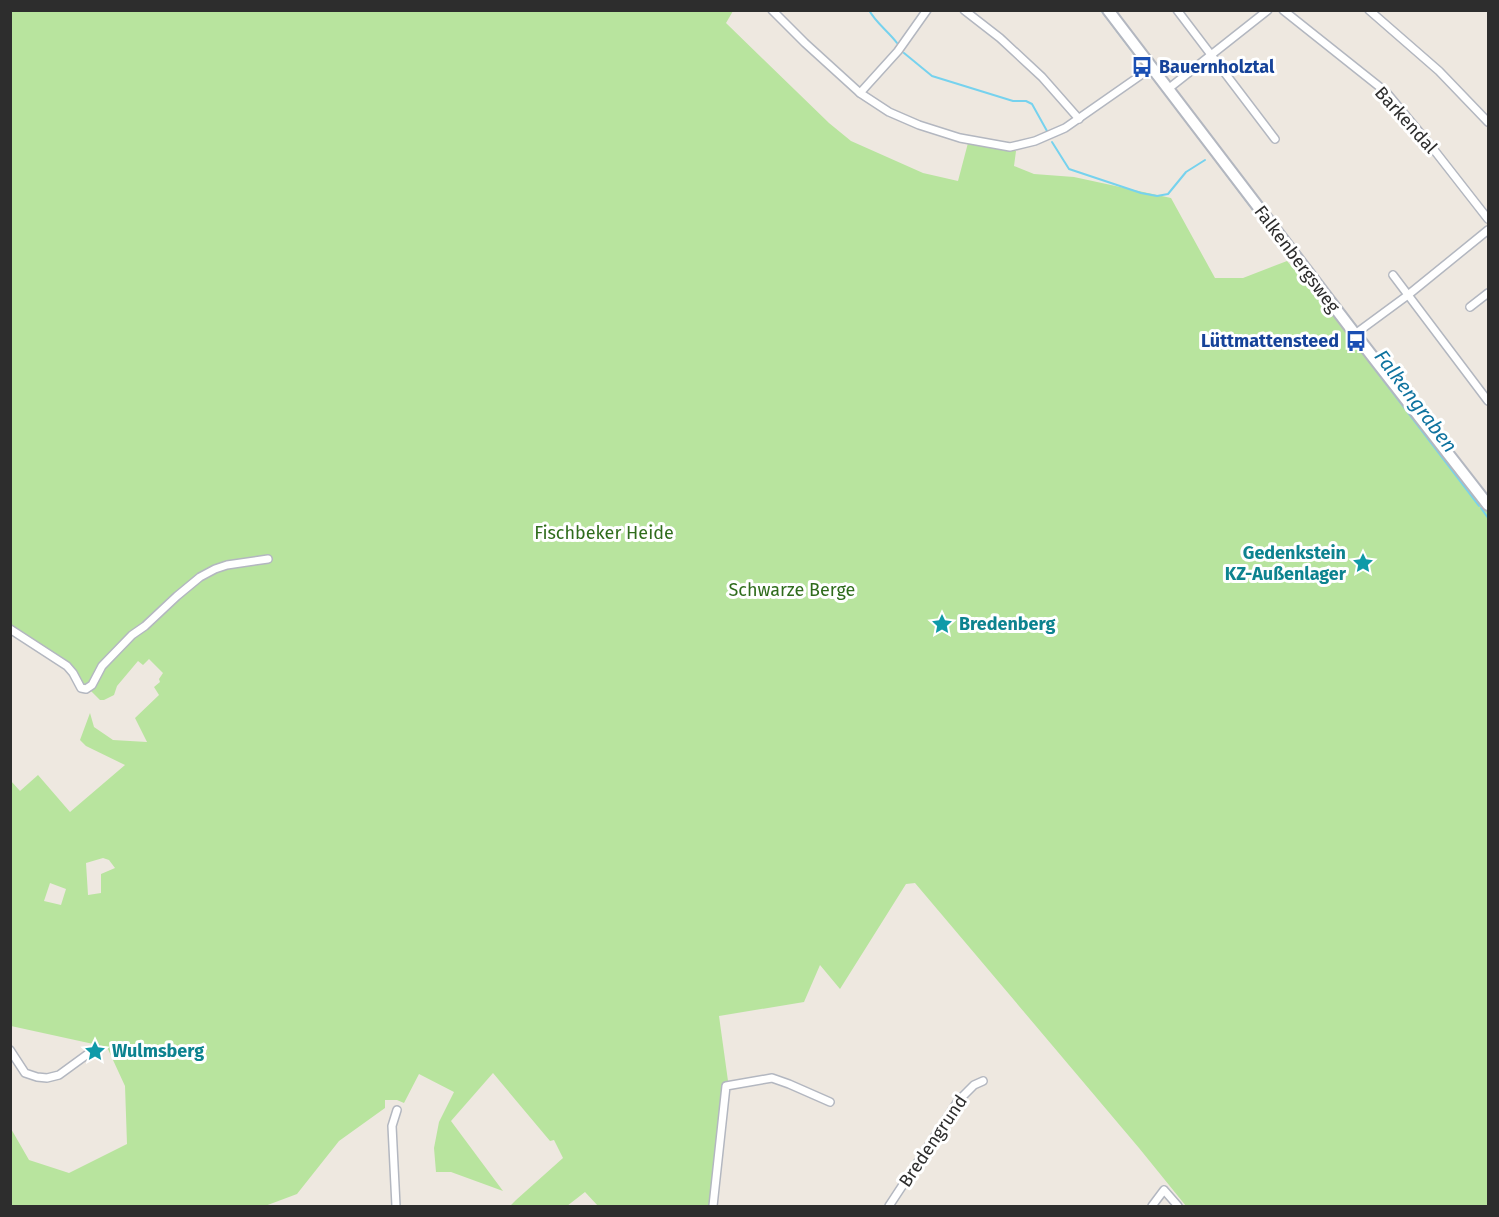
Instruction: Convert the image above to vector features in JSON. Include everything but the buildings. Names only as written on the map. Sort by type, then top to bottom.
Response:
[{"type":"street","points":[[772,10],[860,93],[889,112],[919,125],[960,138],[1002,146],[1016,146],[1051,135],[1079,119],[1151,68]]},
{"type":"street","points":[[860,93],[898,51],[927,10]]},
{"type":"street","points":[[964,10],[1000,38],[1042,77],[1079,119]]},
{"type":"street","name":"Falkenbergsweg","points":[[1108,10],[1488,505]]},
{"type":"street","points":[[1177,10],[1275,139]]},
{"type":"street","points":[[1168,89],[1268,10]]},
{"type":"street","name":"Barkendal","points":[[1283,10],[1386,92],[1488,219]]},
{"type":"street","points":[[1369,10],[1439,71],[1488,119]]},
{"type":"street","points":[[1355,334],[1408,295],[1488,230]]},
{"type":"street","points":[[1393,275],[1488,401]]},
{"type":"street","points":[[1470,307],[1488,293]]},
{"type":"street","points":[[10,629],[67,666],[81,688],[86,689],[92,685],[102,666],[132,635],[200,577],[227,565],[268,559]]},
{"type":"street","points":[[10,1050],[25,1073],[47,1078],[59,1075],[96,1048]]},
{"type":"street","points":[[712,1206],[726,1086],[772,1078],[830,1102]]},
{"type":"street","name":"Bredengrund","points":[[889,1206],[958,1101],[968,1090],[983,1081]]},
{"type":"street","points":[[396,1206],[392,1126],[397,1110]]},
{"type":"street","points":[[1152,1206],[1164,1190],[1178,1206]]},
{"type":"green space","name":"Schwarze Berge","points":[[11,11],[733,11],[726,23],[829,123],[851,141],[923,173],[958,181],[968,143],[1016,151],[1014,166],[1034,174],[1074,177],[1171,198],[1215,278],[1243,278],[1287,261],[1307,284],[1311,282],[1488,510],[1488,1206],[1186,1206],[915,883],[906,884],[840,989],[820,965],[804,1002],[719,1016],[728,1081],[715,1206],[598,1206],[585,1192],[567,1206],[510,1206],[563,1158],[554,1140],[550,1141],[493,1073],[451,1121],[503,1191],[451,1172],[436,1172],[434,1148],[439,1122],[454,1092],[419,1074],[404,1103],[397,1100],[385,1100],[385,1108],[339,1141],[297,1194],[265,1206],[11,1206],[10,1127],[29,1160],[69,1173],[127,1144],[125,1086],[107,1047],[11,1026],[11,781],[20,791],[38,775],[70,812],[125,765],[86,746],[80,740],[90,713],[94,727],[113,740],[147,742],[135,718],[159,695],[154,687],[160,682],[159,679],[163,673],[149,659],[143,665],[138,661],[117,686],[114,695],[100,700],[88,688],[85,689],[73,673],[11,629]],"holes":[[[103,858],[109,860],[115,868],[101,874],[101,893],[88,895],[86,863]],[[50,883],[66,889],[61,905],[44,901]]]},
{"type":"waterway","points":[[869,10],[897,43]]},
{"type":"waterway","name":"Falkengraben","points":[[1101,10],[1138,59]]},
{"type":"waterway","points":[[904,53],[932,76],[1013,101],[1026,101],[1032,104],[1047,131]]},
{"type":"waterway","name":"Falkengraben","points":[[1154,79],[1292,261]]},
{"type":"waterway","points":[[1052,142],[1069,169],[1141,193],[1157,196],[1168,194],[1186,172],[1205,160]]},
{"type":"waterway","name":"Falkengraben","points":[[1310,284],[1332,312]]},
{"type":"waterway","name":"Falkengraben","points":[[1368,360],[1479,506]]},
{"type":"waterway","name":"Falkengraben","points":[[1481,508],[1488,518]]},
{"type":"place","name":"Bauernholztal","points":[[1142,67]]},
{"type":"place","name":"Lüttmattensteed","points":[[1356,341]]},
{"type":"place","name":"Gedenkstein KZ-Außenlager","points":[[1363,563]]},
{"type":"place","name":"Bredenberg","points":[[942,624]]},
{"type":"place","name":"Wulmsberg","points":[[95,1051]]},
{"type":"park label","name":"Fischbeker Heide","points":[[604,533]]}]
